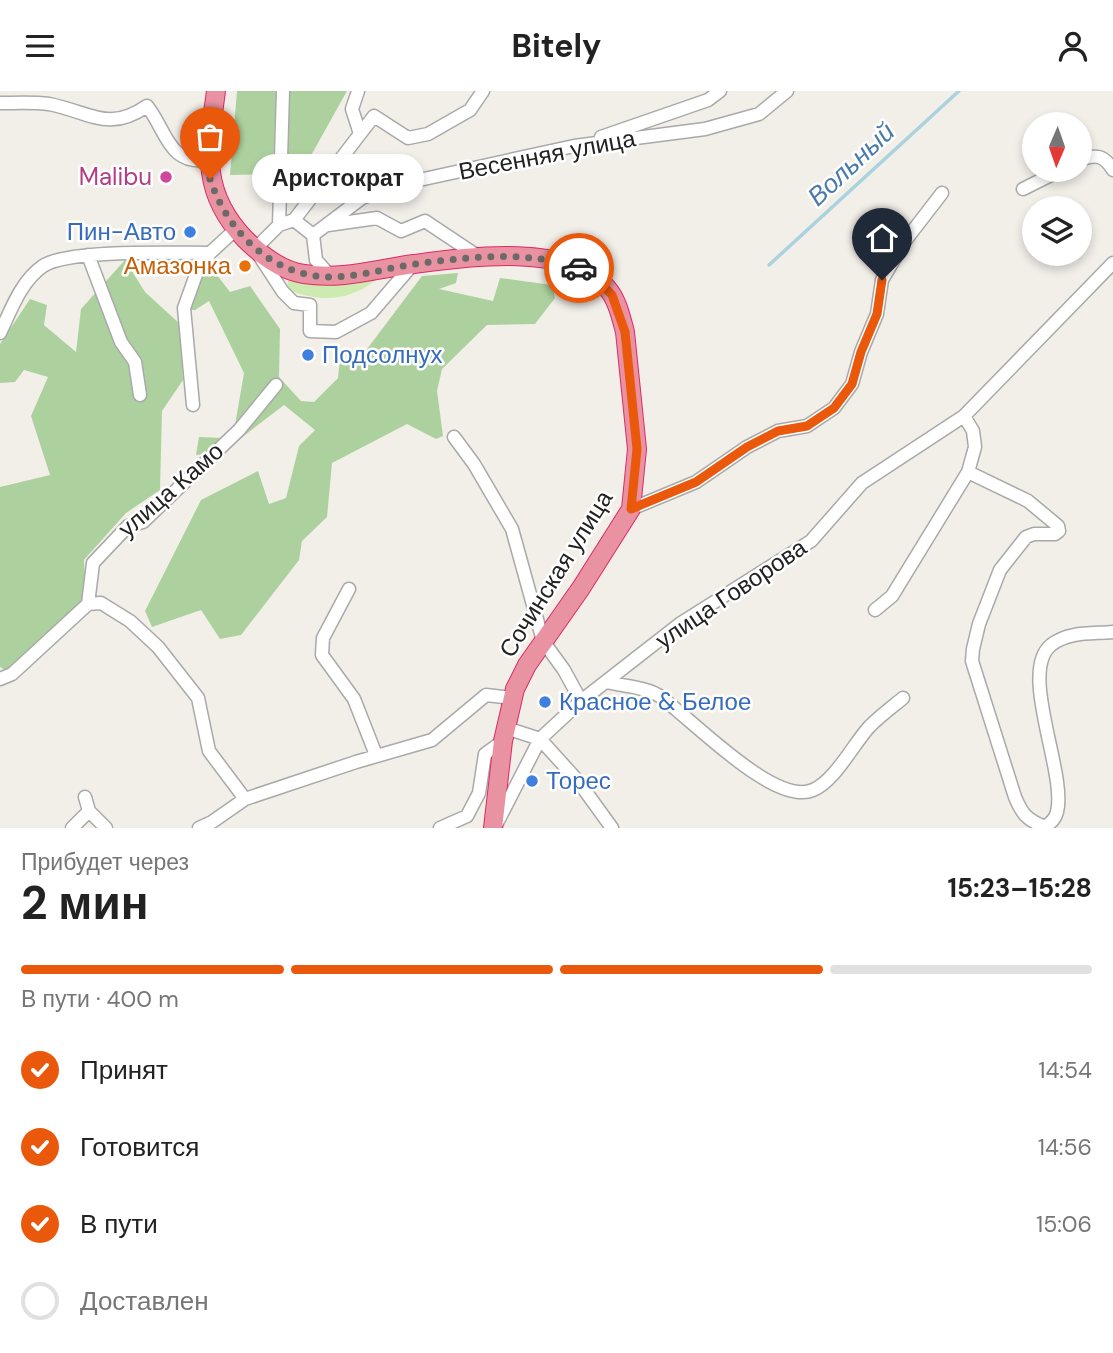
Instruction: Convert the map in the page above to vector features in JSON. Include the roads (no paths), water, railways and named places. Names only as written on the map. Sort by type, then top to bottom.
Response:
[{"type":"highway","name":"Сочинская улица","points":[[216,91],[208,160],[210,179],[218,201],[236,229],[260,253],[301,274],[331,277],[413,264],[479,257],[519,257],[568,264],[593,275],[612,295],[625,332],[634,403],[637,449],[631,509],[581,588],[527,665],[512,698],[504,734],[494,828]]},
{"type":"street","points":[[283,91],[279,225],[260,253],[283,292],[294,303],[310,305],[310,331],[335,332],[371,313],[413,264]]},
{"type":"street","points":[[358,91],[352,109],[359,134]]},
{"type":"street","points":[[279,225],[294,220],[374,116],[408,138],[428,134],[470,110],[483,91]]},
{"type":"street","points":[[574,146],[708,100],[720,91]]},
{"type":"street","name":"Весенняя улица","points":[[313,235],[362,198],[401,184],[574,146],[705,129],[759,114],[787,91]]},
{"type":"street","points":[[0,103],[49,104],[111,121],[133,115],[147,106],[156,117],[167,142],[179,155],[194,162],[208,160]]},
{"type":"street","points":[[1092,157],[1099,156],[1106,159],[1113,170]]},
{"type":"street","points":[[1023,189],[1037,182]]},
{"type":"street","points":[[631,509],[696,482],[747,447],[778,431],[807,426],[834,408],[852,384],[861,352],[877,314],[882,280],[905,241],[942,193]]},
{"type":"street","points":[[328,225],[377,218],[401,231],[425,221],[479,257]]},
{"type":"street","points":[[294,220],[313,235],[316,260],[331,277]]},
{"type":"street","points":[[194,405],[184,309],[197,272],[210,253],[236,229]]},
{"type":"street","points":[[0,333],[20,291],[44,265],[88,255],[210,253]]},
{"type":"street","points":[[88,255],[121,342],[135,362],[140,395]]},
{"type":"street","name":"улица Говорова","points":[[494,828],[540,739],[581,701],[681,623],[811,541],[862,483],[964,416],[1113,263]]},
{"type":"street","name":"улица Камо","points":[[88,604],[93,563],[128,526],[143,522],[239,430],[275,385]]},
{"type":"street","points":[[875,610],[892,596],[968,472],[975,447],[973,431],[964,416]]},
{"type":"street","points":[[454,437],[474,464],[512,529],[543,641],[564,670],[581,701]]},
{"type":"street","points":[[968,472],[1028,501],[1058,526],[1059,531],[1055,534],[1034,534],[1027,537],[1000,569],[979,624],[972,661],[1015,797],[1023,815],[1044,827],[1054,821],[1058,811],[1058,791],[1040,694],[1042,656],[1050,646],[1062,639],[1078,634],[1113,632]]},
{"type":"street","points":[[349,589],[323,638],[322,655],[354,699],[376,755]]},
{"type":"street","points":[[0,679],[12,674],[88,604],[101,603],[130,621],[158,647],[198,698],[209,751],[245,799]]},
{"type":"street","points":[[607,683],[655,693],[714,744],[779,786],[795,793],[814,790],[828,778],[870,726],[903,698]]},
{"type":"street","points":[[199,828],[245,799],[376,755],[432,740],[486,695],[512,698]]},
{"type":"street","points":[[504,734],[540,739],[578,781],[612,828]]},
{"type":"street","name":"Сочинская улица","points":[[440,828],[467,817],[479,793],[485,754],[504,734]]},
{"type":"street","points":[[85,797],[89,811],[106,828]]},
{"type":"street","points":[[72,828],[89,811]]},
{"type":"waterway","name":"Вольный","points":[[769,265],[959,91]]},
{"type":"place","name":"Malibu","points":[[166,177]]},
{"type":"place","name":"Аристократ","points":[[210,179]]},
{"type":"place","name":"Пин-Авто","points":[[190,232]]},
{"type":"place","name":"Амазонка","points":[[245,266]]},
{"type":"place","name":"Подсолнух","points":[[308,355]]},
{"type":"place","name":"Красное & Белое","points":[[545,702]]},
{"type":"place","name":"Торес","points":[[532,781]]}]
